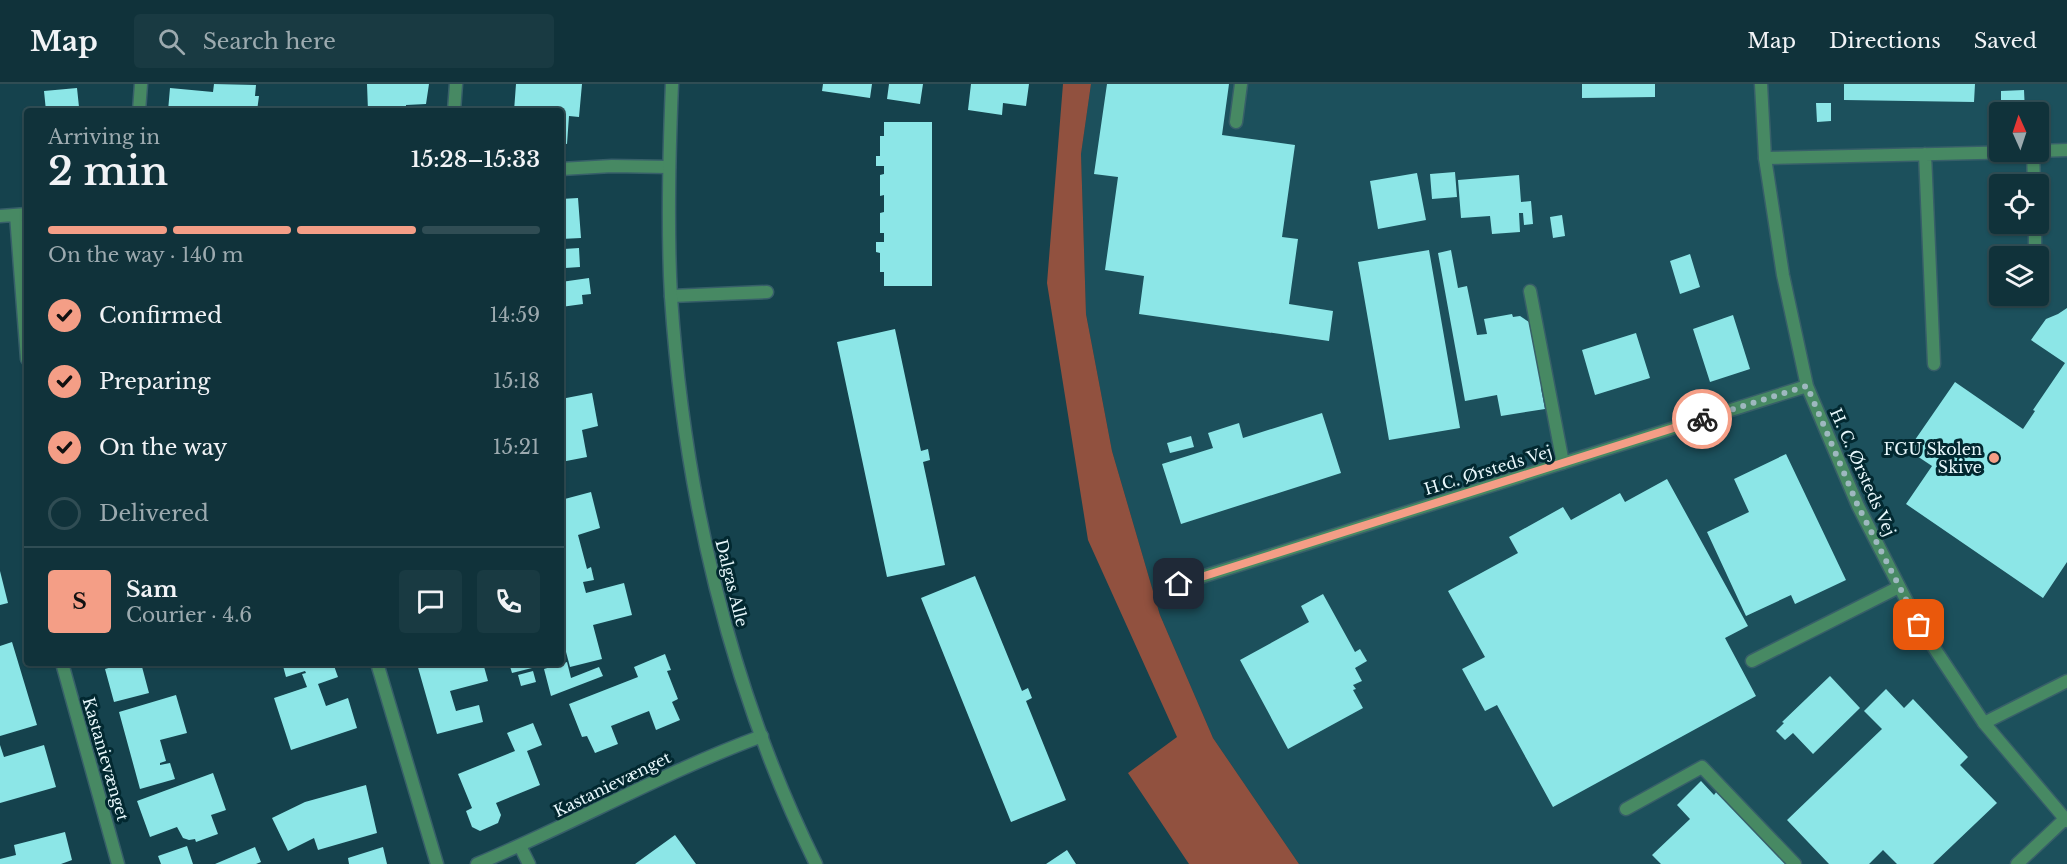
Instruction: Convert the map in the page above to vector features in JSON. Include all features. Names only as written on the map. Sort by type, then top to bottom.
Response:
[{"type":"street","points":[[139,108],[141,84]]},
{"type":"street","points":[[454,108],[456,84]]},
{"type":"street","name":"Dalgas Alle","points":[[672,84],[669,166],[671,296],[688,453],[706,548],[727,631],[762,736],[797,826],[816,864]]},
{"type":"street","points":[[1236,122],[1241,84]]},
{"type":"street","name":"H. C. Ørsteds Vej","points":[[1761,84],[1766,158],[1783,275],[1807,386],[1858,506],[1919,625],[1984,723],[2066,820]]},
{"type":"street","points":[[2049,151],[2067,150]]},
{"type":"street","points":[[1766,158],[1989,153]]},
{"type":"street","points":[[1926,154],[1934,364]]},
{"type":"street","points":[[564,169],[669,166]]},
{"type":"street","points":[[0,216],[21,215],[24,287]]},
{"type":"street","points":[[1530,291],[1563,463]]},
{"type":"street","points":[[671,296],[767,292]]},
{"type":"street","name":"H.C. Ørsteds Vej","points":[[1179,584],[1807,386]]},
{"type":"street","points":[[1752,661],[1899,586]]},
{"type":"street","name":"Kastanievænget","points":[[63,666],[118,864]]},
{"type":"street","points":[[378,666],[437,864]]},
{"type":"street","points":[[1984,723],[2067,681]]},
{"type":"street","name":"Kastanievænget","points":[[477,864],[520,846],[711,755],[762,736]]},
{"type":"street","points":[[1626,809],[1702,767],[1795,864]]},
{"type":"street","points":[[2017,864],[2066,820]]},
{"type":"street","points":[[520,846],[529,864]]},
{"type":"shaded area","points":[[1063,84],[1091,84],[1081,154],[1086,314],[1112,451],[1160,615],[1213,738],[1299,864],[1189,864],[1128,773],[1177,737],[1088,540],[1047,283]]},
{"type":"shaded area","points":[[1091,84],[2067,84],[2067,864],[1299,864],[1213,738],[1160,615],[1112,451],[1086,314],[1081,154]]},
{"type":"building","points":[[214,84],[256,85],[255,96],[259,96],[257,108],[168,108],[170,88],[213,92]]},
{"type":"building","points":[[367,84],[429,84],[426,104],[406,105],[406,108],[368,108]]},
{"type":"building","points":[[516,84],[582,84],[579,117],[569,116],[567,144],[564,144],[564,108],[514,108]]},
{"type":"building","points":[[823,84],[872,84],[870,98],[822,91]]},
{"type":"building","points":[[889,84],[923,84],[920,104],[887,99]]},
{"type":"building","points":[[971,84],[1029,84],[1026,106],[1003,103],[1002,115],[968,110]]},
{"type":"building","points":[[1107,84],[1229,84],[1222,135],[1295,145],[1282,237],[1298,239],[1289,304],[1333,311],[1329,341],[1139,314],[1144,276],[1105,270],[1118,177],[1094,174]]},
{"type":"building","points":[[1582,84],[1655,84],[1655,97],[1582,98]]},
{"type":"building","points":[[1844,84],[1975,84],[1974,102],[1844,100]]},
{"type":"building","points":[[77,88],[79,107],[95,106],[95,108],[46,108],[44,91]]},
{"type":"building","points":[[2024,90],[2025,102],[2001,102],[2001,91]]},
{"type":"building","points":[[1816,103],[1831,103],[1831,121],[1817,122]]},
{"type":"building","points":[[884,122],[932,122],[932,286],[884,286],[884,272],[880,272],[880,253],[876,252],[876,242],[884,242],[884,233],[880,233],[880,213],[884,212],[884,195],[880,196],[880,175],[884,174],[884,166],[876,166],[876,156],[880,156],[880,136],[884,136]]},
{"type":"building","points":[[1455,172],[1457,197],[1432,199],[1430,174]]},
{"type":"building","points":[[1417,173],[1426,220],[1378,229],[1370,181]]},
{"type":"building","points":[[1519,175],[1521,202],[1531,201],[1533,224],[1524,225],[1523,213],[1519,213],[1520,232],[1492,234],[1490,216],[1461,218],[1458,180]]},
{"type":"building","points":[[578,198],[581,238],[564,239],[564,199]]},
{"type":"building","points":[[1562,215],[1565,236],[1553,238],[1550,217]]},
{"type":"building","points":[[579,248],[580,267],[565,268],[564,249]]},
{"type":"building","points":[[1429,250],[1460,428],[1389,440],[1358,262]]},
{"type":"building","points":[[1451,250],[1458,288],[1467,286],[1477,335],[1487,334],[1484,319],[1512,314],[1513,317],[1520,316],[1529,322],[1530,327],[1534,327],[1544,387],[1541,388],[1545,409],[1501,416],[1497,395],[1465,401],[1438,253]]},
{"type":"building","points":[[1690,254],[1700,287],[1680,294],[1670,261]]},
{"type":"building","points":[[589,278],[591,294],[582,295],[583,304],[564,307],[564,282]]},
{"type":"building","name":"FGU Skolen Skive","points":[[2067,308],[2067,562],[2043,598],[1906,504],[1932,466],[1908,450],[1955,382],[2023,429],[2065,363],[2031,340],[2046,319]]},
{"type":"building","points":[[1733,315],[1750,369],[1710,382],[1693,329]]},
{"type":"building","points":[[895,329],[921,451],[928,449],[930,460],[923,462],[945,565],[887,577],[837,342]]},
{"type":"building","points":[[1636,333],[1650,378],[1595,395],[1582,350]]},
{"type":"building","points":[[592,393],[598,426],[582,430],[587,457],[564,461],[564,398]]},
{"type":"building","points":[[1322,413],[1341,473],[1181,524],[1162,464],[1213,448],[1208,433],[1239,423],[1243,438]]},
{"type":"building","points":[[1191,436],[1194,447],[1170,453],[1167,443]]},
{"type":"building","points":[[1786,454],[1846,580],[1795,604],[1791,595],[1746,616],[1707,532],[1749,512],[1734,479]]},
{"type":"building","points":[[1667,479],[1748,626],[1725,638],[1756,696],[1553,807],[1497,705],[1485,711],[1462,669],[1485,657],[1448,591],[1518,553],[1509,537],[1563,507],[1571,520],[1620,493],[1625,502]]},
{"type":"building","points":[[591,492],[600,528],[578,535],[587,569],[591,567],[594,580],[583,582],[586,593],[624,583],[632,615],[593,625],[602,659],[570,667],[564,644],[564,499]]},
{"type":"building","points":[[0,571],[8,603],[0,605]]},
{"type":"building","points":[[975,576],[1022,691],[1028,688],[1032,698],[1026,701],[1066,800],[1011,822],[921,598]]},
{"type":"building","points":[[1323,594],[1355,652],[1360,649],[1367,661],[1355,668],[1362,681],[1353,685],[1356,689],[1353,690],[1363,708],[1288,749],[1240,660],[1309,622],[1301,606]]},
{"type":"building","points":[[12,642],[37,725],[0,736],[0,646]]},
{"type":"building","points":[[665,654],[671,670],[667,671],[678,699],[672,702],[680,720],[656,730],[649,711],[611,726],[618,744],[595,753],[587,736],[582,737],[569,704],[638,677],[634,667]]},
{"type":"building","points":[[567,662],[571,678],[599,667],[603,676],[551,696],[544,669],[564,666],[564,663]]},
{"type":"building","points":[[115,666],[142,666],[149,693],[114,702],[105,669]]},
{"type":"building","points":[[283,666],[334,666],[338,677],[318,684],[326,706],[348,698],[357,728],[291,750],[274,698],[307,687],[302,674],[306,673],[305,671],[286,677]]},
{"type":"building","points":[[418,666],[484,666],[488,681],[450,691],[456,711],[479,705],[483,722],[437,734]]},
{"type":"building","points":[[510,666],[532,666],[532,668],[512,673]]},
{"type":"building","points":[[533,671],[536,682],[521,686],[518,675]]},
{"type":"building","points":[[1830,676],[1860,708],[1813,754],[1793,733],[1785,740],[1776,731],[1784,723],[1782,722]]},
{"type":"building","points":[[1886,689],[1904,708],[1913,699],[1968,757],[1960,765],[1997,803],[1933,864],[1897,864],[1883,850],[1869,864],[1829,864],[1787,820],[1882,729],[1864,711]]},
{"type":"building","points":[[176,695],[187,733],[160,740],[166,761],[160,765],[170,763],[175,779],[140,789],[119,712]]},
{"type":"building","points":[[533,723],[542,745],[527,751],[540,785],[496,803],[501,815],[498,823],[480,831],[472,827],[466,811],[472,808],[458,774],[515,751],[507,733]]},
{"type":"building","points":[[0,745],[4,757],[44,745],[56,787],[0,803]]},
{"type":"building","points":[[213,773],[226,810],[211,815],[218,834],[196,842],[195,839],[183,838],[177,827],[150,837],[137,801]]},
{"type":"building","points":[[1701,781],[1714,795],[1717,791],[1787,864],[1661,864],[1652,855],[1690,819],[1677,805]]},
{"type":"building","points":[[366,785],[377,833],[318,850],[314,838],[288,851],[272,818],[305,802]]},
{"type":"building","points":[[65,832],[72,860],[61,864],[0,864],[0,859],[16,855],[14,845]]},
{"type":"building","points":[[675,835],[696,864],[635,864]]},
{"type":"building","points":[[187,846],[193,864],[161,864],[158,856]]},
{"type":"building","points":[[255,847],[261,862],[215,864]]},
{"type":"building","points":[[383,847],[387,864],[349,864],[348,858]]},
{"type":"building","points":[[1067,850],[1076,864],[1046,864]]},
{"type":"way so far","points":[[1702,419],[1807,386],[1858,506],[1919,625]]},
{"type":"place","name":"FGU Skolen Skive","points":[[1994,458]]},
{"type":"route","points":[[1179,584],[1702,419]]}]
